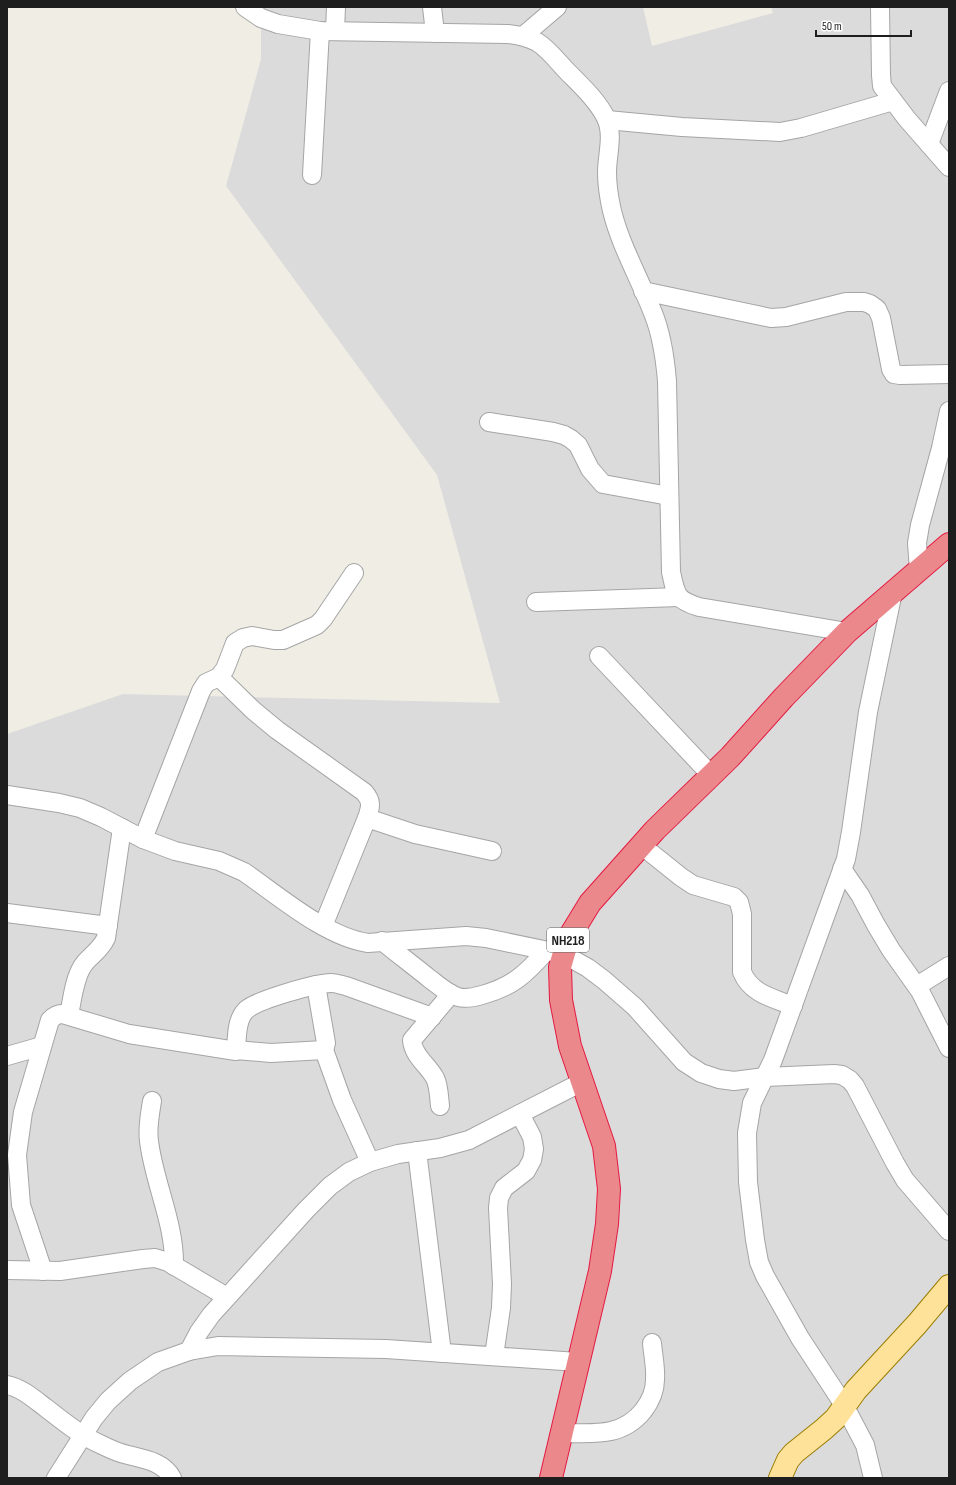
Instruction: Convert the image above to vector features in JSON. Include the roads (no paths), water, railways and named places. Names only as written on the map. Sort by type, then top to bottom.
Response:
[{"type":"highway","name":"NH218","points":[[551,1478],[600,1271],[607,1224],[609,1189],[604,1146],[570,1046],[562,1000],[560,967],[554,953],[568,939],[590,903],[641,845],[711,775],[847,632],[949,544]]},
{"type":"main road","points":[[780,1478],[788,1460],[794,1453],[836,1418],[844,1405],[949,1286]]},
{"type":"street","points":[[245,7],[261,18],[278,24],[328,31],[508,34],[523,36],[544,47],[587,91],[600,107],[607,120],[610,151],[607,170],[608,190],[612,212],[625,251],[653,313],[665,354],[667,381],[671,572],[674,588],[679,597],[687,603],[700,607],[847,632]]},
{"type":"street","points":[[312,175],[328,31],[336,7]]},
{"type":"street","points":[[432,7],[435,33]]},
{"type":"street","points":[[523,36],[557,7]]},
{"type":"street","points":[[880,7],[882,86],[949,167]]},
{"type":"street","points":[[929,144],[949,91]]},
{"type":"street","points":[[607,120],[682,127],[780,132],[801,128],[893,101]]},
{"type":"street","points":[[643,291],[772,318],[786,317],[846,302],[864,302],[870,304],[876,309],[881,318],[891,369],[894,374],[949,374]]},
{"type":"street","points":[[919,570],[917,543],[920,525],[941,448],[949,411]]},
{"type":"street","points":[[489,422],[564,435],[578,445],[590,469],[603,484],[669,496]]},
{"type":"street","points":[[143,839],[201,691],[206,683],[219,677],[225,669],[235,643],[242,638],[252,636],[283,640],[317,625],[323,619],[354,573]]},
{"type":"street","points":[[873,1478],[865,1445],[844,1405],[800,1338],[765,1276],[759,1262],[754,1240],[748,1182],[747,1133],[752,1103],[773,1060],[842,869],[851,832],[868,712],[893,592]]},
{"type":"street","points":[[536,602],[679,597]]},
{"type":"street","points":[[599,656],[711,775]]},
{"type":"street","points":[[219,677],[254,711],[277,730],[364,792],[369,798],[371,806],[368,818],[323,926]]},
{"type":"street","points":[[7,795],[80,808],[143,839],[175,851],[219,861],[244,872],[323,926],[358,941],[368,943],[466,936],[486,938],[554,953],[588,968],[635,1007],[670,1048],[693,1069],[701,1073],[719,1079],[734,1081],[765,1077],[834,1074],[842,1075],[850,1080],[855,1086],[894,1163],[905,1180],[949,1231]]},
{"type":"street","points":[[368,818],[415,834],[492,851]]},
{"type":"street","points":[[69,1016],[82,966],[102,946],[106,938],[122,828]]},
{"type":"street","points":[[641,845],[693,885],[734,897],[739,902],[742,914],[742,972],[745,979],[751,988],[793,1006]]},
{"type":"street","points":[[842,869],[860,895],[891,950],[917,986],[949,1048]]},
{"type":"street","points":[[7,913],[108,926]]},
{"type":"street","points":[[382,941],[458,998],[468,998],[496,991],[513,983],[554,953]]},
{"type":"street","points":[[917,986],[949,966]]},
{"type":"street","points":[[236,1050],[237,1032],[241,1019],[246,1010],[264,1000],[316,985],[332,983],[346,986],[432,1017]]},
{"type":"street","points":[[316,985],[326,1042],[324,1050],[342,1100],[370,1162]]},
{"type":"street","points":[[440,1106],[436,1079],[415,1053],[412,1046],[412,1040],[451,994]]},
{"type":"street","points":[[43,1271],[21,1205],[12,1172],[17,1155],[23,1112],[50,1020],[53,1017],[58,1014],[129,1034],[236,1050],[271,1054],[324,1050]]},
{"type":"street","points":[[7,1056],[42,1046]]},
{"type":"street","points":[[189,1351],[199,1332],[211,1315],[227,1297],[306,1210],[330,1186],[349,1172],[370,1162],[398,1154],[440,1148],[468,1140],[582,1082]]},
{"type":"street","points":[[152,1101],[148,1139],[172,1238],[174,1266]]},
{"type":"street","points":[[494,1356],[501,1308],[502,1284],[498,1208],[499,1198],[504,1188],[526,1171],[532,1160],[534,1149],[532,1137],[520,1114]]},
{"type":"street","points":[[417,1151],[442,1352]]},
{"type":"street","points":[[7,1270],[60,1271],[143,1258],[155,1258],[174,1266],[227,1297]]},
{"type":"street","points":[[561,1433],[612,1432],[625,1427],[636,1419],[645,1408],[653,1394],[655,1380],[652,1343]]},
{"type":"street","points":[[56,1478],[94,1418],[108,1401],[130,1381],[158,1362],[189,1351],[218,1346],[386,1349],[578,1362]]},
{"type":"street","points":[[7,1385],[23,1391],[83,1436],[126,1455],[155,1462],[163,1467],[172,1478]]}]
